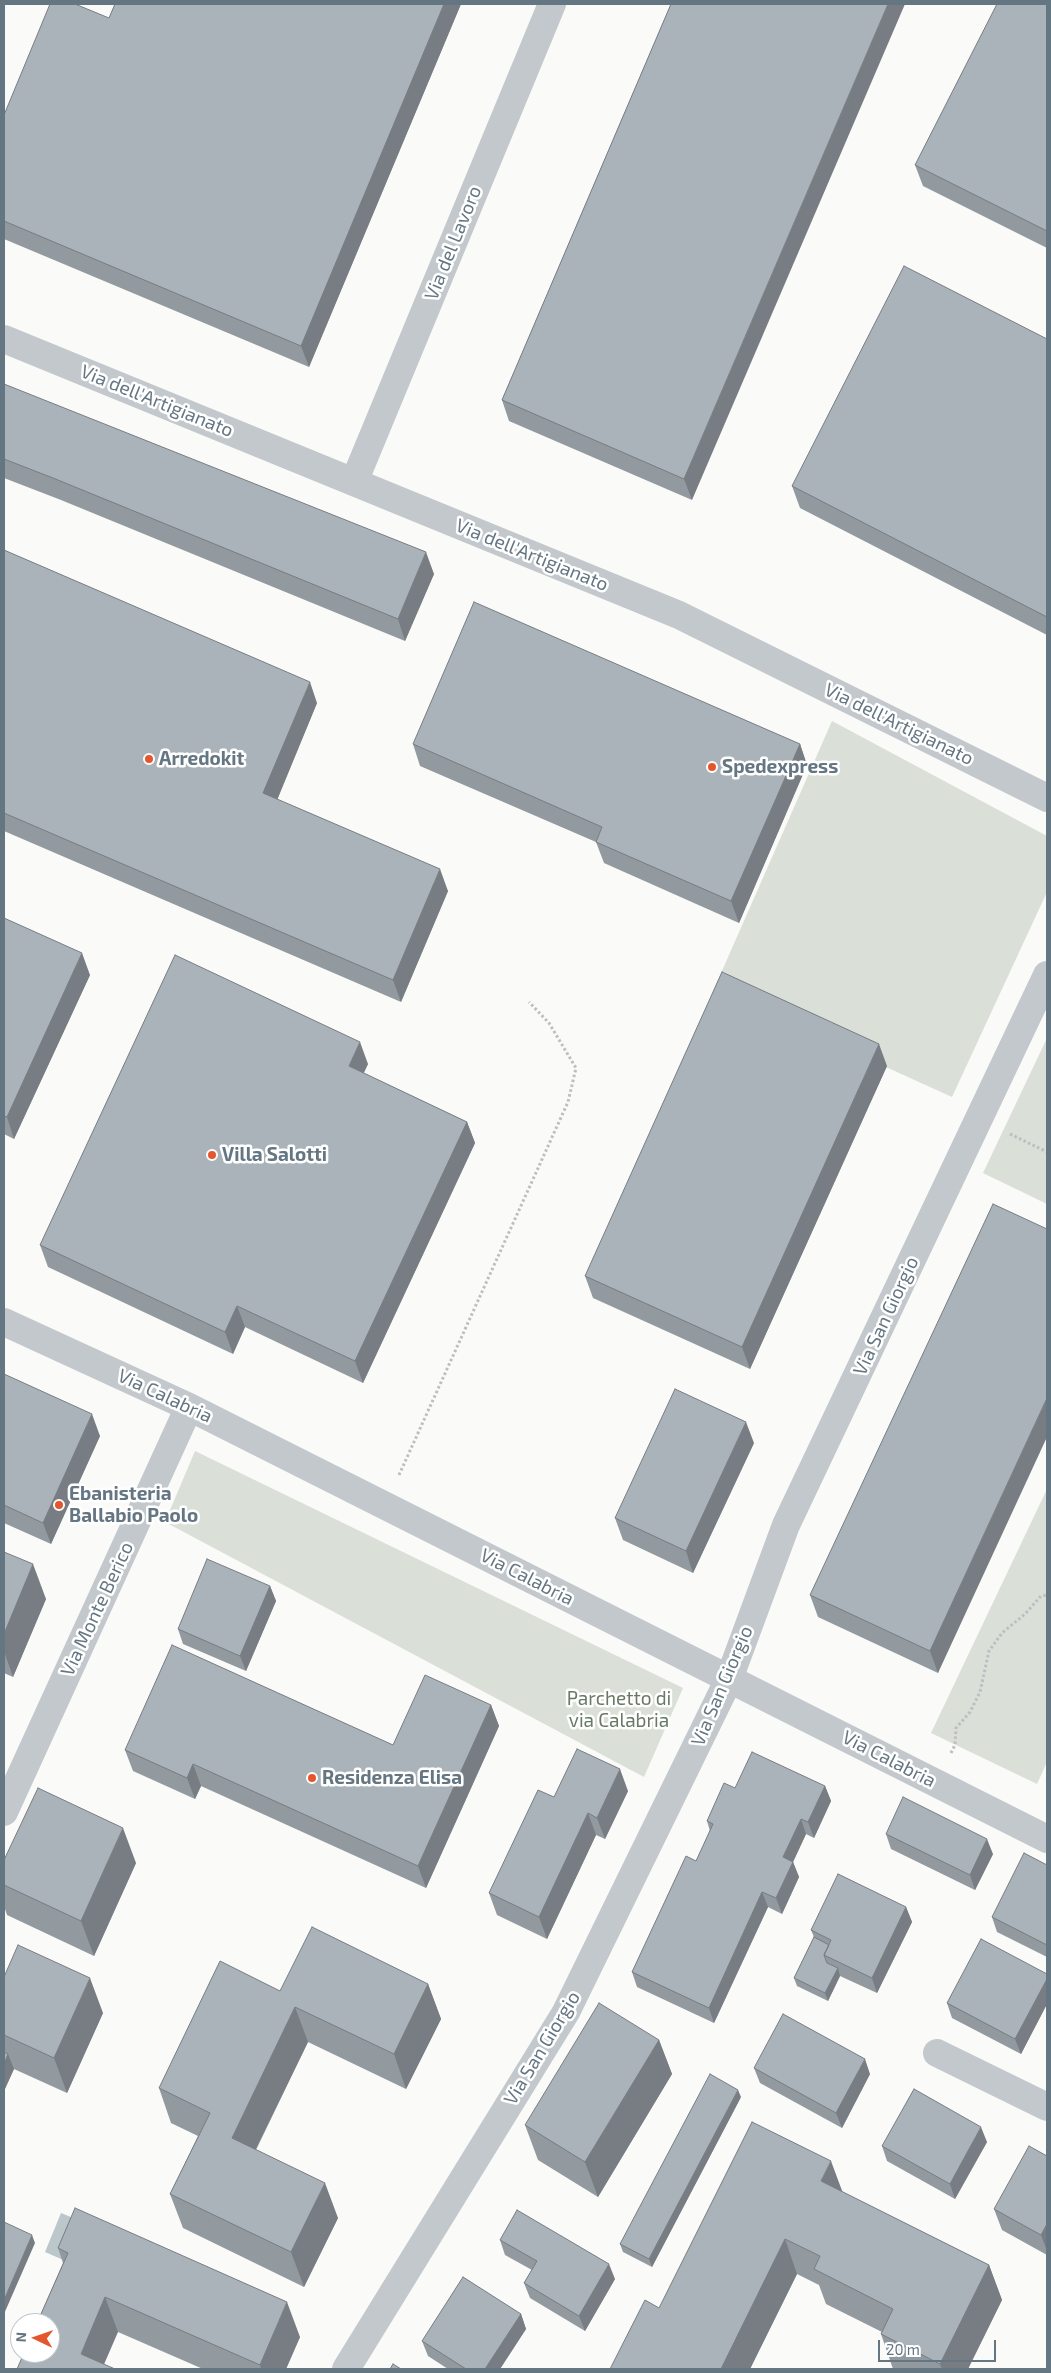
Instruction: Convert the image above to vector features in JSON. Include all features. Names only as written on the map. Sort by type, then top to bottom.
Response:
[{"type":"street","name":"Via del Lavoro","points":[[354,482],[552,4]]},
{"type":"street","name":"Via dell'Artigianato","points":[[4,339],[679,615],[1047,798]]},
{"type":"street","name":"Via San Giorgio","points":[[346,2369],[566,2012],[729,1679],[786,1525],[1047,975]]},
{"type":"street","name":"Via Calabria","points":[[4,1322],[189,1407],[1047,1839]]},
{"type":"street","name":"Via Monte Berico","points":[[4,1812],[189,1407]]},
{"type":"street","points":[[937,2053],[1047,2107]]},
{"type":"path","points":[[385,1505],[568,1102],[576,1068],[549,1023],[529,1002]]},
{"type":"path","points":[[979,1119],[1047,1152]]},
{"type":"path","points":[[936,1783],[956,1745],[956,1728],[970,1712],[980,1692],[989,1651],[1002,1633],[1025,1614],[1041,1596],[1047,1595]]},
{"type":"green space","points":[[832,721],[1047,836],[1047,892],[952,1097],[714,989]]},
{"type":"green space","points":[[1047,1038],[1047,1204],[983,1173]]},
{"type":"green space","name":"Parchetto di via Calabria","points":[[195,1451],[683,1688],[644,1777],[165,1522]]},
{"type":"green space","points":[[1047,1489],[1047,1762],[1037,1784],[931,1733]]},
{"type":"shaded area","points":[[61,2213],[83,2222],[68,2262],[45,2252]]},
{"type":"building","points":[[50,4],[75,4],[109,18],[115,4],[444,4],[301,346],[4,221],[4,115]]},
{"type":"building","points":[[671,4],[888,4],[684,479],[502,400]]},
{"type":"building","points":[[997,4],[1047,4],[1047,231],[915,165]]},
{"type":"building","points":[[904,266],[1047,339],[1047,617],[792,486]]},
{"type":"building","points":[[4,384],[426,552],[398,619],[4,459]]},
{"type":"building","name":"Arredokit","points":[[4,550],[310,682],[263,793],[440,869],[393,980],[4,813]]},
{"type":"building","points":[[474,602],[800,744],[731,901],[596,842],[602,827],[413,744]]},
{"type":"building","points":[[4,918],[82,953],[7,1117],[4,1116]]},
{"type":"building","name":"Villa Salotti","points":[[175,955],[360,1042],[349,1066],[467,1122],[355,1361],[237,1306],[225,1332],[40,1245]]},
{"type":"building","points":[[722,972],[879,1044],[742,1347],[585,1276]]},
{"type":"building","points":[[993,1204],[1047,1229],[1047,1398],[930,1651],[810,1595]]},
{"type":"building","points":[[4,1374],[92,1414],[43,1523],[4,1505]]},
{"type":"building","points":[[675,1389],[746,1422],[686,1551],[615,1518]]},
{"type":"building","points":[[4,1552],[33,1564],[4,1634]]},
{"type":"building","points":[[207,1559],[270,1586],[240,1656],[178,1629]]},
{"type":"building","name":"Residenza Elisa","points":[[172,1645],[393,1745],[425,1675],[491,1705],[418,1866],[193,1764],[187,1778],[125,1750]]},
{"type":"building","points":[[577,1749],[620,1769],[597,1818],[588,1813],[539,1917],[489,1893],[538,1790],[554,1797]]},
{"type":"building","points":[[752,1752],[825,1786],[808,1822],[801,1819],[783,1857],[793,1862],[776,1898],[762,1892],[709,2008],[632,1972],[686,1856],[696,1861],[713,1824],[707,1821],[724,1783],[735,1788]]},
{"type":"building","points":[[38,1788],[123,1828],[81,1921],[4,1885],[4,1860]]},
{"type":"building","points":[[903,1797],[987,1839],[970,1875],[886,1834]]},
{"type":"building","points":[[1024,1853],[1047,1865],[1047,1945],[992,1917]]},
{"type":"building","points":[[838,1874],[906,1907],[872,1978],[824,1955],[831,1940],[811,1930]]},
{"type":"building","points":[[312,1927],[428,1984],[394,2054],[295,2007],[232,2138],[325,2183],[291,2252],[170,2194],[210,2113],[159,2088],[220,1961],[280,1991]]},
{"type":"building","points":[[814,1937],[829,1945],[824,1955],[827,1963],[838,1968],[825,1993],[794,1978]]},
{"type":"building","points":[[981,1939],[1047,1974],[1047,1979],[1015,2039],[947,2003]]},
{"type":"building","points":[[18,1945],[90,1978],[54,2058],[4,2035],[4,1977]]},
{"type":"building","points":[[599,2003],[659,2040],[585,2162],[525,2125]]},
{"type":"building","points":[[783,2014],[865,2059],[836,2113],[754,2068]]},
{"type":"building","points":[[4,2052],[8,2054],[4,2064]]},
{"type":"building","points":[[710,2074],[738,2090],[649,2259],[620,2244]]},
{"type":"building","points":[[914,2089],[981,2127],[950,2184],[882,2146]]},
{"type":"building","points":[[752,2122],[831,2161],[821,2181],[989,2265],[940,2364],[881,2334],[893,2309],[814,2269],[820,2256],[785,2239],[721,2369],[610,2369],[645,2300],[659,2308]]},
{"type":"building","points":[[1029,2146],[1047,2156],[1047,2224],[1041,2235],[994,2209]]},
{"type":"building","points":[[75,2208],[287,2302],[260,2365],[105,2297],[81,2354],[115,2369],[17,2369],[20,2363],[60,2363],[60,2313],[41,2313],[68,2253],[58,2248]]},
{"type":"building","points":[[517,2210],[609,2264],[579,2316],[524,2283],[537,2261],[500,2240]]},
{"type":"building","points":[[4,2222],[32,2235],[4,2300]]},
{"type":"building","points":[[463,2277],[521,2314],[485,2369],[466,2369],[422,2341]]},
{"type":"building","points":[[393,2364],[401,2369],[390,2369]]},
{"type":"place","name":"Arredokit","points":[[149,759]]},
{"type":"place","name":"Spedexpress","points":[[712,767]]},
{"type":"place","name":"Villa Salotti","points":[[212,1155]]},
{"type":"place","name":"Ebanisteria Ballabio Paolo","points":[[59,1505]]},
{"type":"place","name":"Residenza Elisa","points":[[312,1778]]}]
